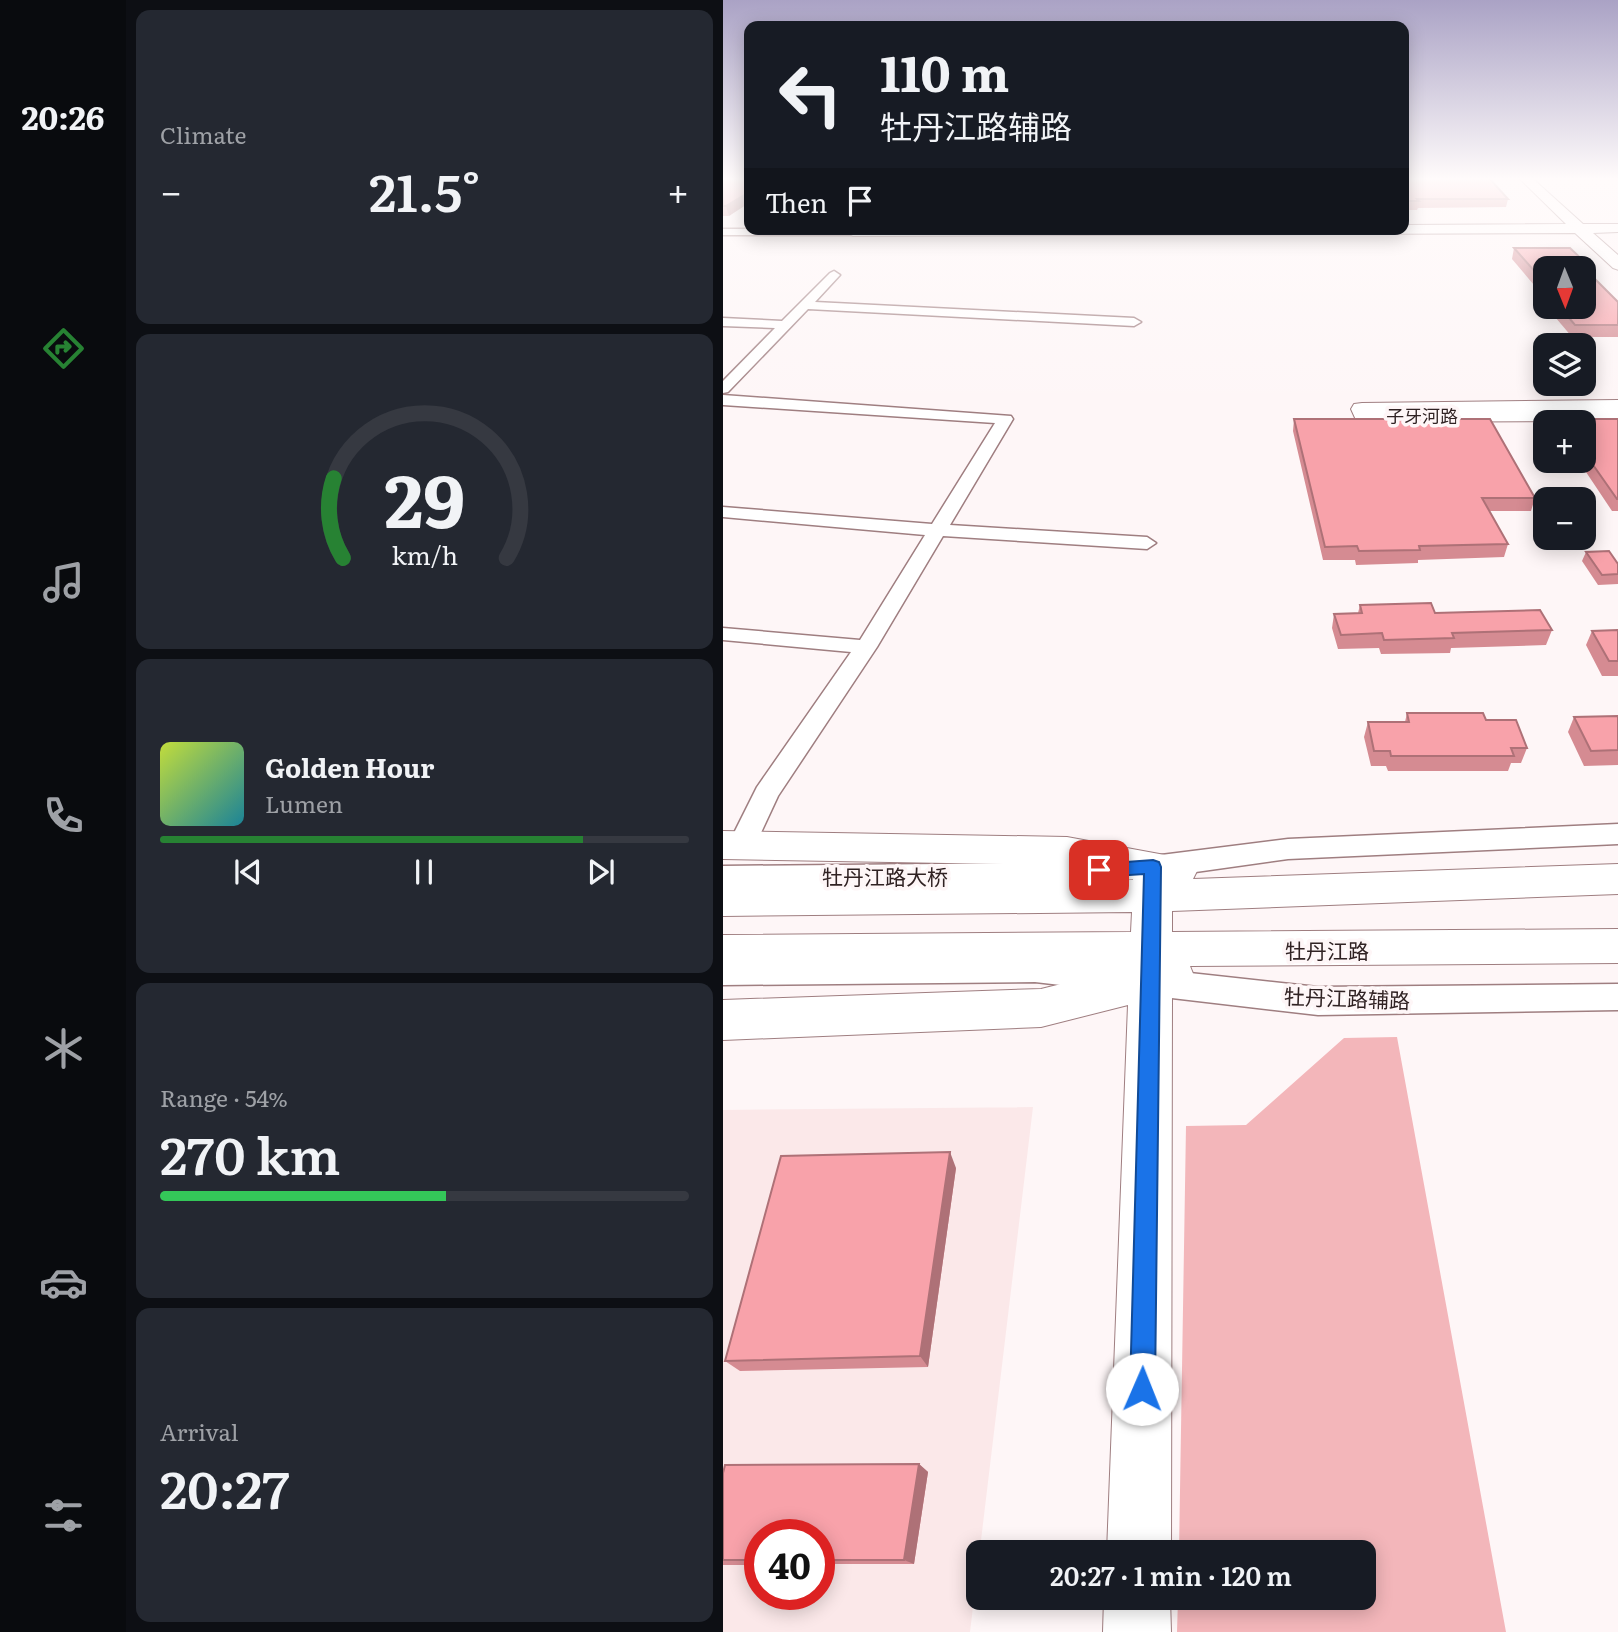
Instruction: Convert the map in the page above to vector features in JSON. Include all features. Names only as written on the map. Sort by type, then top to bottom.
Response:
[{"type":"street","points":[[723,389],[834,275]]},
{"type":"street","points":[[805,305],[1134,321]]},
{"type":"street","points":[[723,322],[785,325]]},
{"type":"street","points":[[723,400],[1005,419],[866,647],[766,793],[729,856]]},
{"type":"street","name":"子牙河路","points":[[1618,406],[1362,409],[1364,415],[1618,414]]},
{"type":"street","points":[[723,512],[938,530],[1147,542]]},
{"type":"street","points":[[723,634],[866,647]]},
{"type":"street","points":[[729,856],[1067,851],[1153,881],[1288,849],[1618,834]]},
{"type":"street","name":"牡丹江路大桥","points":[[729,856],[1045,885]]},
{"type":"street","points":[[1045,885],[1153,881],[1285,891],[1618,879]]},
{"type":"street","points":[[1139,1540],[1153,881]]},
{"type":"street","name":"牡丹江路大桥","points":[[723,900],[1045,885]]},
{"type":"street","name":"牡丹江路","points":[[1152,966],[1292,949],[1618,946]]},
{"type":"street","points":[[723,952],[1036,959],[1152,966]]},
{"type":"street","points":[[723,972],[1036,959]]},
{"type":"street","points":[[723,1020],[1041,1008],[1152,966]]},
{"type":"street","name":"牡丹江路辅路","points":[[1152,966],[1318,1001],[1618,997]]},
{"type":"street","points":[[1137,1610],[1137,1632]]},
{"type":"shaded area","points":[[1397,1037],[1506,1632],[1177,1632],[1178,1610],[1376,1610],[1376,1540],[1179,1540],[1186,1126],[1246,1125],[1344,1038]]},
{"type":"shaded area","points":[[1033,1107],[981,1540],[966,1540],[966,1610],[973,1610],[970,1632],[723,1632],[723,1110]]},
{"type":"building","points":[[1519,254],[1578,256],[1533,256],[1533,269]]},
{"type":"building","points":[[1596,280],[1618,302],[1618,325],[1575,325],[1570,319],[1596,319]]},
{"type":"building","points":[[1294,419],[1490,419],[1533,494],[1533,498],[1482,498],[1508,544],[1419,546],[1420,550],[1359,551],[1357,546],[1325,547]]},
{"type":"building","points":[[1596,419],[1618,419],[1617,499],[1596,469]]},
{"type":"building","points":[[1609,551],[1618,564],[1618,574],[1602,575],[1586,552]]},
{"type":"building","points":[[1431,603],[1435,613],[1540,610],[1552,630],[1452,633],[1454,638],[1384,640],[1382,633],[1341,635],[1334,614],[1362,613],[1360,605]]},
{"type":"building","points":[[1618,630],[1618,661],[1609,661],[1592,631]]},
{"type":"building","points":[[1407,713],[1483,713],[1486,720],[1516,720],[1527,748],[1511,748],[1514,756],[1391,756],[1390,751],[1374,751],[1368,722],[1409,722]]},
{"type":"building","points":[[1618,716],[1618,750],[1591,751],[1574,717]]},
{"type":"building","points":[[950,1152],[920,1356],[725,1361],[781,1156]]},
{"type":"building","points":[[919,1464],[904,1560],[835,1560],[835,1519],[744,1519],[744,1560],[723,1560],[725,1465]]},
{"type":"route","points":[[1099,870],[1153,867],[1142,1389]]}]
